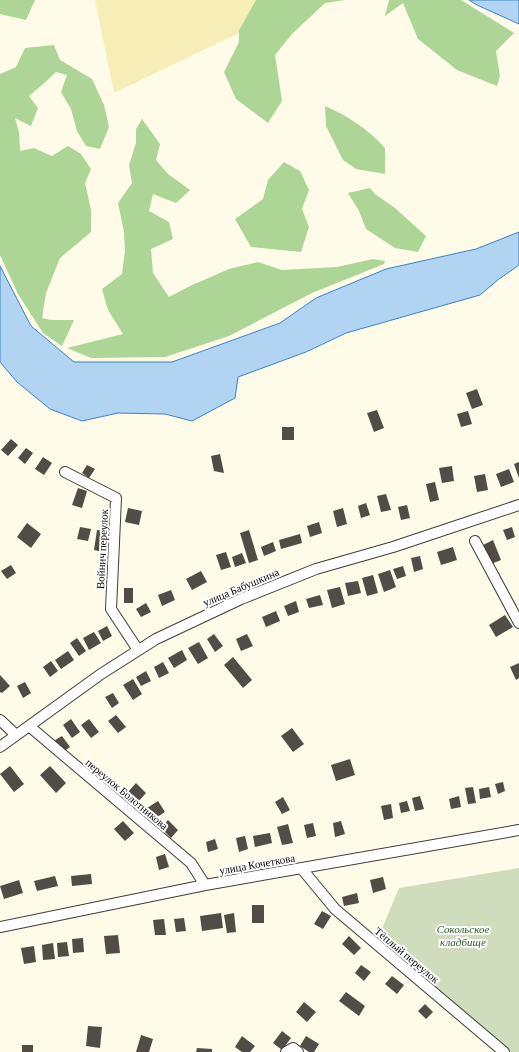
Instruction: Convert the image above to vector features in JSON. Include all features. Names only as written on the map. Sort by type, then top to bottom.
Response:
[{"type":"street","name":"Войнич переулок","points":[[65,472],[116,498],[111,609],[138,650]]},
{"type":"street","name":"улица Бабушкина","points":[[0,747],[101,674],[138,650],[156,639],[241,599],[316,569],[393,547],[519,505]]},
{"type":"street","points":[[475,541],[519,623]]},
{"type":"street","points":[[0,720],[16,736]]},
{"type":"street","name":"переулок Болотникова","points":[[28,726],[191,863],[205,885]]},
{"type":"street","name":"улица Кочеткова","points":[[0,927],[205,885],[519,830]]},
{"type":"street","name":"Тёплый переулок","points":[[302,869],[335,909],[504,1052]]},
{"type":"street","points":[[286,1052],[293,1048],[298,1052]]},
{"type":"green space","points":[[0,0],[35,0],[26,20],[0,14]]},
{"type":"green space","points":[[246,0],[345,0],[325,3],[292,34],[275,55],[282,101],[268,123],[236,99],[224,72],[239,42],[238,13]]},
{"type":"green space","points":[[389,0],[461,0],[514,33],[496,51],[500,76],[497,86],[457,70],[418,39],[403,3],[385,16]]},
{"type":"green space","points":[[54,45],[60,60],[92,79],[104,105],[109,127],[100,149],[86,146],[77,131],[71,109],[61,92],[67,75],[56,72],[29,96],[38,108],[31,126],[15,118],[19,132],[20,151],[34,148],[52,156],[68,146],[81,154],[91,169],[85,183],[91,210],[91,232],[60,258],[46,293],[42,318],[51,320],[74,320],[62,346],[43,333],[18,294],[0,255],[0,74],[16,67],[25,48]]},
{"type":"green space","points":[[325,106],[342,114],[357,124],[372,135],[385,148],[385,174],[356,169],[343,160],[326,126]]},
{"type":"green space","points":[[142,119],[160,144],[156,160],[168,174],[190,190],[176,203],[153,194],[149,211],[169,222],[173,239],[151,249],[153,273],[169,297],[229,269],[258,262],[282,270],[337,267],[373,259],[385,261],[384,264],[312,293],[229,336],[165,357],[91,358],[67,348],[123,334],[108,310],[102,289],[122,274],[125,251],[124,232],[118,203],[132,183],[129,165],[136,143],[136,129]]},
{"type":"green space","points":[[284,162],[300,171],[309,190],[302,209],[309,227],[301,252],[251,247],[235,219],[263,199],[268,180]]},
{"type":"green space","points":[[370,188],[375,194],[395,208],[426,236],[418,252],[395,248],[366,229],[359,211],[348,193]]},
{"type":"green space","name":"Сокольское кладбище","points":[[519,868],[519,1052],[511,1052],[378,938],[399,888]]},
{"type":"sand","points":[[95,0],[256,0],[237,34],[114,93]]},
{"type":"water","points":[[469,0],[519,0],[519,24],[477,5]]},
{"type":"water","points":[[519,232],[519,265],[480,295],[346,333],[306,352],[238,377],[235,398],[192,421],[165,414],[118,413],[82,421],[50,409],[17,382],[0,362],[0,266],[31,326],[74,362],[172,362],[280,323],[316,298],[386,269],[476,249]]},
{"type":"building","points":[[477,389],[483,405],[472,409],[466,393]]},
{"type":"building","points":[[377,410],[384,428],[374,432],[367,413]]},
{"type":"building","points":[[468,411],[472,424],[461,427],[457,414]]},
{"type":"building","points":[[282,427],[294,427],[294,440],[282,440]]},
{"type":"building","points":[[11,439],[18,445],[8,456],[1,450]]},
{"type":"building","points":[[26,448],[33,453],[25,464],[18,458]]},
{"type":"building","points":[[220,454],[224,473],[214,471],[211,456]]},
{"type":"building","points":[[43,457],[52,463],[44,475],[35,469]]},
{"type":"building","points":[[519,462],[519,478],[514,464]]},
{"type":"building","points":[[87,465],[95,469],[89,478],[82,473]]},
{"type":"building","points":[[452,466],[454,481],[442,483],[439,468]]},
{"type":"building","points":[[509,469],[514,482],[501,487],[496,474]]},
{"type":"building","points":[[485,474],[488,490],[477,492],[474,476]]},
{"type":"building","points":[[435,482],[439,500],[430,502],[426,484]]},
{"type":"building","points":[[78,488],[87,491],[82,508],[72,505]]},
{"type":"building","points":[[386,494],[391,510],[381,512],[377,496]]},
{"type":"building","points":[[366,503],[370,515],[361,518],[358,506]]},
{"type":"building","points":[[407,505],[410,518],[401,520],[398,507]]},
{"type":"building","points":[[128,508],[142,511],[139,525],[125,522]]},
{"type":"building","points":[[343,508],[347,524],[337,527],[333,511]]},
{"type":"building","points":[[319,522],[322,533],[310,537],[307,526]]},
{"type":"building","points":[[27,523],[41,534],[31,548],[17,537]]},
{"type":"building","points":[[80,527],[91,529],[88,541],[77,539]]},
{"type":"building","points":[[512,527],[515,537],[507,540],[503,530]]},
{"type":"building","points":[[97,530],[106,531],[103,552],[94,550]]},
{"type":"building","points":[[249,530],[258,560],[249,563],[240,533]]},
{"type":"building","points":[[300,534],[302,543],[281,549],[279,540]]},
{"type":"building","points":[[493,540],[501,560],[491,564],[483,545]]},
{"type":"building","points":[[273,542],[276,551],[264,556],[261,547]]},
{"type":"building","points":[[453,547],[457,560],[441,565],[437,552]]},
{"type":"building","points":[[226,552],[231,567],[221,570],[216,555]]},
{"type":"building","points":[[242,553],[246,563],[235,567],[232,557]]},
{"type":"building","points":[[420,556],[423,569],[414,572],[411,558]]},
{"type":"building","points":[[11,565],[16,573],[7,579],[1,571]]},
{"type":"building","points":[[403,566],[406,576],[397,579],[393,569]]},
{"type":"building","points":[[390,570],[396,587],[384,592],[378,574]]},
{"type":"building","points":[[201,571],[207,582],[192,590],[186,579]]},
{"type":"building","points":[[373,575],[378,593],[367,596],[362,578]]},
{"type":"building","points":[[358,581],[361,593],[348,596],[345,583]]},
{"type":"building","points":[[340,587],[345,604],[332,608],[327,590]]},
{"type":"building","points":[[124,588],[133,588],[133,603],[124,603]]},
{"type":"building","points":[[171,590],[175,600],[162,606],[158,595]]},
{"type":"building","points":[[320,595],[323,605],[309,608],[306,599]]},
{"type":"building","points":[[296,601],[299,612],[288,616],[284,606]]},
{"type":"building","points":[[146,603],[151,612],[141,617],[136,609]]},
{"type":"building","points":[[276,611],[280,621],[266,627],[262,617]]},
{"type":"building","points":[[505,615],[513,627],[496,637],[489,625]]},
{"type":"building","points":[[107,626],[112,636],[103,641],[98,631]]},
{"type":"building","points":[[94,632],[101,643],[89,650],[83,638]]},
{"type":"building","points":[[214,634],[223,646],[215,652],[207,639]]},
{"type":"building","points":[[247,634],[253,646],[241,651],[236,639]]},
{"type":"building","points":[[77,638],[86,651],[79,656],[70,643]]},
{"type":"building","points":[[199,642],[208,658],[198,664],[188,648]]},
{"type":"building","points":[[182,650],[187,660],[174,668],[168,658]]},
{"type":"building","points":[[68,651],[74,660],[61,669],[55,660]]},
{"type":"building","points":[[233,657],[252,680],[243,688],[224,665]]},
{"type":"building","points":[[51,661],[58,671],[50,677],[43,667]]},
{"type":"building","points":[[163,662],[169,673],[159,678],[154,667]]},
{"type":"building","points":[[519,663],[519,678],[516,680],[510,667]]},
{"type":"building","points":[[146,671],[151,681],[141,686],[136,677]]},
{"type":"building","points":[[0,675],[10,686],[2,693],[0,692]]},
{"type":"building","points":[[133,679],[142,694],[133,700],[123,685]]},
{"type":"building","points":[[25,682],[31,693],[23,698],[17,686]]},
{"type":"building","points":[[113,693],[119,703],[112,708],[105,697]]},
{"type":"building","points":[[116,715],[126,727],[118,733],[108,721]]},
{"type":"building","points":[[71,719],[80,732],[72,738],[63,725]]},
{"type":"building","points":[[89,719],[99,732],[91,738],[81,725]]},
{"type":"building","points":[[292,728],[304,744],[293,752],[281,736]]},
{"type":"building","points":[[62,736],[70,747],[63,752],[55,740]]},
{"type":"building","points":[[350,759],[355,775],[336,781],[331,765]]},
{"type":"building","points":[[10,766],[24,784],[14,792],[0,774]]},
{"type":"building","points":[[50,766],[66,783],[56,793],[40,775]]},
{"type":"building","points":[[503,782],[505,791],[498,794],[495,784]]},
{"type":"building","points":[[136,783],[146,793],[138,802],[128,792]]},
{"type":"building","points":[[473,787],[476,803],[468,804],[465,788]]},
{"type":"building","points":[[489,787],[491,797],[480,799],[479,789]]},
{"type":"building","points":[[420,796],[424,809],[415,811],[412,798]]},
{"type":"building","points":[[459,796],[461,807],[451,809],[449,799]]},
{"type":"building","points":[[283,797],[290,810],[282,814],[275,802]]},
{"type":"building","points":[[158,801],[165,812],[154,819],[147,808]]},
{"type":"building","points":[[407,801],[410,811],[401,813],[399,803]]},
{"type":"building","points":[[391,804],[393,818],[384,820],[381,806]]},
{"type":"building","points":[[168,820],[178,830],[171,838],[161,828]]},
{"type":"building","points":[[123,821],[134,833],[125,841],[114,829]]},
{"type":"building","points":[[341,821],[345,834],[335,837],[333,823]]},
{"type":"building","points":[[313,823],[316,836],[307,838],[304,825]]},
{"type":"building","points":[[288,824],[293,843],[282,845],[277,827]]},
{"type":"building","points":[[270,833],[272,843],[255,847],[253,836]]},
{"type":"building","points":[[245,836],[248,849],[239,852],[236,838]]},
{"type":"building","points":[[215,839],[218,849],[208,852],[206,842]]},
{"type":"building","points":[[165,854],[169,867],[159,870],[156,857]]},
{"type":"building","points":[[91,874],[92,884],[72,886],[71,876]]},
{"type":"building","points":[[55,876],[58,886],[37,891],[34,881]]},
{"type":"building","points":[[383,877],[386,889],[373,893],[370,880]]},
{"type":"building","points":[[19,880],[23,893],[4,899],[0,886]]},
{"type":"building","points":[[357,893],[359,903],[344,906],[342,897]]},
{"type":"building","points":[[252,905],[264,905],[264,923],[252,923]]},
{"type":"building","points":[[322,911],[331,916],[323,929],[314,924]]},
{"type":"building","points":[[221,913],[223,928],[202,931],[200,916]]},
{"type":"building","points":[[234,913],[236,932],[227,933],[224,915]]},
{"type":"building","points":[[184,918],[186,931],[176,932],[174,919]]},
{"type":"building","points":[[164,919],[166,935],[155,935],[153,920]]},
{"type":"building","points":[[118,935],[120,953],[106,954],[104,936]]},
{"type":"building","points":[[349,936],[361,948],[354,955],[342,944]]},
{"type":"building","points":[[83,938],[84,952],[73,953],[72,939]]},
{"type":"building","points":[[67,942],[69,956],[58,957],[57,943]]},
{"type":"building","points":[[53,943],[55,959],[43,960],[42,945]]},
{"type":"building","points":[[34,946],[36,962],[24,964],[21,948]]},
{"type":"building","points":[[361,965],[371,972],[364,981],[355,973]]},
{"type":"building","points":[[392,976],[404,985],[397,994],[385,984]]},
{"type":"building","points":[[346,992],[365,1006],[359,1016],[339,1001]]},
{"type":"building","points":[[304,1002],[316,1012],[307,1022],[296,1012]]},
{"type":"building","points":[[425,1004],[433,1012],[426,1019],[418,1011]]},
{"type":"building","points":[[88,1026],[102,1027],[100,1048],[86,1046]]},
{"type":"building","points":[[282,1031],[291,1038],[282,1050],[273,1043]]},
{"type":"building","points":[[141,1035],[153,1039],[149,1052],[136,1052]]},
{"type":"building","points":[[242,1036],[255,1046],[250,1052],[242,1052],[235,1047]]},
{"type":"building","points":[[306,1036],[319,1044],[314,1052],[309,1052],[300,1046]]},
{"type":"building","points":[[22,1045],[33,1045],[33,1052],[22,1052]]},
{"type":"building","points":[[197,1048],[212,1049],[212,1052],[196,1052]]}]
